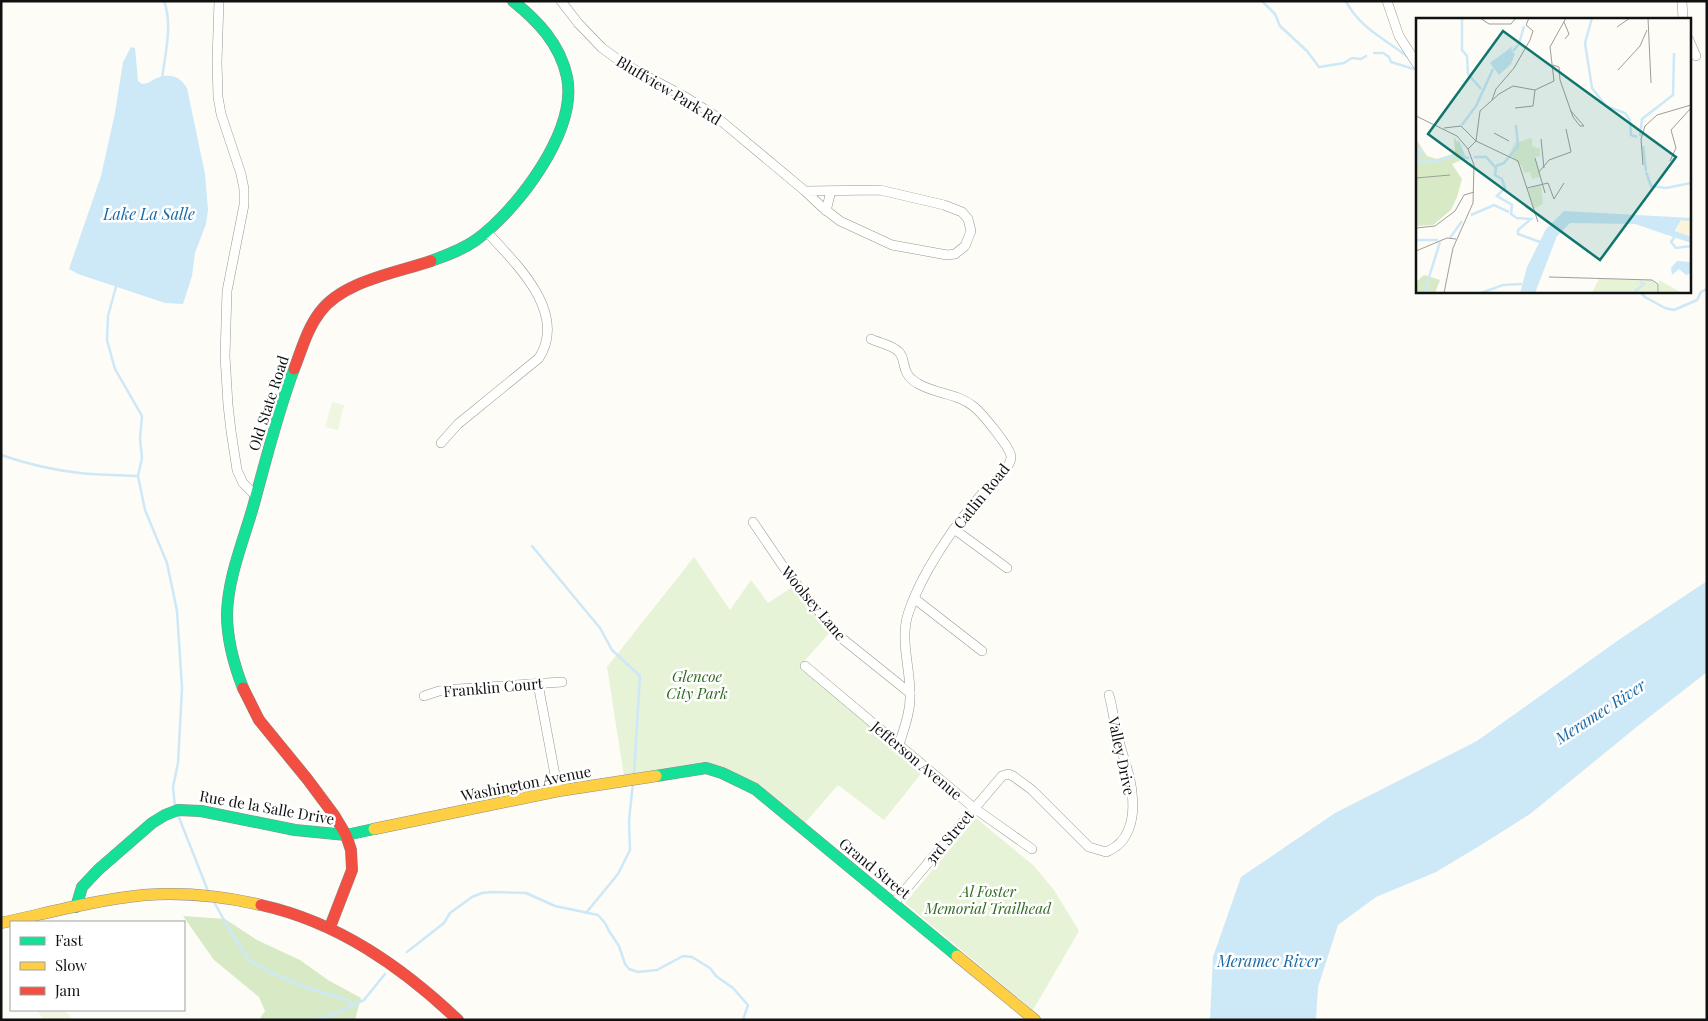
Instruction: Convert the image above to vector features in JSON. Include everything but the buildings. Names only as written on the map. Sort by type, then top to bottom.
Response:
[{"type":"street","points":[[219,1],[218,97],[221,114],[242,174],[244,189],[244,205],[227,291],[225,356],[228,405],[230,431],[237,470],[243,484],[256,496]]},
{"type":"street","name":"Old State Road","points":[[330,927],[352,870],[351,850],[346,835],[319,795],[254,712],[237,669],[227,627],[228,595],[282,400],[307,336],[324,307],[349,290],[449,254],[486,232],[508,212],[521,195],[549,154],[559,135],[565,118],[568,77],[558,52],[538,24],[512,1]]},
{"type":"street","name":"Bluffview Park Rd","points":[[561,1],[578,23],[602,48],[624,64],[714,115],[806,191],[826,211],[858,230],[892,245],[947,255],[955,254],[965,246],[970,231],[968,219],[962,212],[944,205],[880,190],[806,191]]},
{"type":"street","points":[[1387,1],[1399,36],[1416,62]]},
{"type":"street","points":[[1682,1],[1683,18]]},
{"type":"street","points":[[1690,42],[1696,56]]},
{"type":"street","points":[[826,211],[831,191]]},
{"type":"street","points":[[441,443],[458,424],[538,358],[548,339],[547,319],[539,298],[511,258],[486,232]]},
{"type":"street","name":"Catlin Road","points":[[871,339],[898,351],[906,373],[916,383],[959,398],[972,405],[984,416],[1010,453],[1010,465],[971,507],[954,529],[926,574],[908,614],[905,639],[910,708],[899,745]]},
{"type":"street","name":"Woolsey Lane","points":[[753,522],[789,575],[839,636],[910,693]]},
{"type":"street","points":[[954,529],[1007,568]]},
{"type":"street","points":[[915,599],[982,651]]},
{"type":"street","name":"Jefferson Avenue","points":[[805,666],[974,808],[1032,848]]},
{"type":"street","name":"Franklin Court","points":[[424,696],[458,688],[562,682]]},
{"type":"street","points":[[538,684],[558,790]]},
{"type":"street","name":"Valley Drive","points":[[1008,774],[1032,790],[1089,847],[1106,852],[1120,844],[1126,836],[1129,826],[1132,792],[1109,695]]},
{"type":"street","name":"Washington Avenue","points":[[346,835],[558,790],[700,768],[711,769]]},
{"type":"street","name":"Grand Street","points":[[711,769],[755,789],[1036,1020]]},
{"type":"street","name":"3rd Street","points":[[894,902],[1002,776],[1008,774]]},
{"type":"street","name":"Rue de la Salle Drive","points":[[76,907],[82,888],[98,870],[152,823],[178,810],[201,811],[295,830],[346,835]]},
{"type":"street","points":[[10,921],[101,901],[147,895],[194,894],[259,903],[330,927],[362,943],[394,964],[428,991],[458,1020]]},
{"type":"green space","points":[[332,402],[344,405],[338,430],[325,427]]},
{"type":"green space","name":"Glencoe City Park","points":[[694,557],[730,610],[751,580],[768,603],[794,586],[831,631],[799,667],[924,770],[884,820],[838,785],[804,824],[725,770],[624,776],[607,667]]},
{"type":"green space","name":"Al Foster Memorial Trailhead","points":[[976,818],[1033,865],[1054,890],[1079,931],[1033,1010],[905,903]]},
{"type":"green space","points":[[183,916],[225,919],[257,940],[300,960],[328,980],[361,998],[355,1020],[259,1020],[265,1011],[259,997],[214,960]]},
{"type":"green space","points":[[38,1011],[66,1011],[72,1019],[44,1020]]},
{"type":"water","name":"Lake La Salle","points":[[131,47],[135,48],[138,81],[142,84],[170,76],[178,78],[187,88],[205,174],[208,210],[206,224],[195,253],[192,276],[183,304],[165,303],[78,274],[69,269],[101,176],[115,113],[123,62]]},
{"type":"water","name":"Meramec River","points":[[1707,581],[1707,672],[1530,814],[1436,872],[1376,897],[1338,925],[1318,987],[1316,1020],[1210,1020],[1213,957],[1241,877],[1335,813],[1477,741],[1620,639]]},
{"type":"waterway","points":[[162,79],[168,30],[167,10],[164,1]]},
{"type":"waterway","points":[[1262,1],[1275,14],[1280,26],[1307,51],[1319,67],[1344,63],[1352,58],[1361,59],[1366,56]]},
{"type":"waterway","points":[[1346,1],[1358,19],[1409,58]]},
{"type":"waterway","points":[[1374,53],[1383,53],[1389,57],[1391,62],[1416,70]]},
{"type":"waterway","points":[[117,283],[108,316],[107,340],[115,369],[142,416],[140,439],[142,458],[138,476],[145,510],[167,563],[177,611],[182,688],[178,763],[173,787],[175,807]]},
{"type":"waterway","points":[[1640,292],[1645,297],[1665,308],[1674,310],[1697,300],[1701,292],[1707,289]]},
{"type":"waterway","points":[[1,455],[70,472],[138,476]]},
{"type":"waterway","points":[[532,546],[600,628],[612,650],[640,676],[634,775]]},
{"type":"waterway","points":[[586,913],[618,874],[630,850],[629,820],[633,783]]},
{"type":"waterway","points":[[178,815],[208,891]]},
{"type":"waterway","points":[[407,952],[444,923],[450,913],[472,897],[492,892],[526,893],[555,906],[598,915],[619,946],[625,964],[629,969],[638,972],[657,970],[683,956],[692,957],[710,968],[716,976],[733,988],[748,1005],[743,1020]]},
{"type":"waterway","points":[[213,900],[249,960],[271,973],[311,989],[348,1000],[354,1005]]},
{"type":"waterway","points":[[311,1020],[330,1016],[364,1000],[385,974]]},
{"type":"traffic: fast","points":[[431,261],[471,244],[492,227],[509,209],[541,168],[554,144],[563,121],[568,98],[567,77],[564,65],[547,34],[513,1]]},
{"type":"traffic: fast","points":[[243,688],[234,661],[228,633],[227,614],[230,587],[277,420],[294,369]]},
{"type":"traffic: fast","points":[[656,776],[706,768],[722,773],[755,789],[957,956]]},
{"type":"traffic: fast","points":[[76,907],[82,887],[98,870],[152,823],[178,810],[201,811],[295,830],[346,835],[374,829]]},
{"type":"traffic: slow","points":[[374,829],[558,791],[656,776]]},
{"type":"traffic: slow","points":[[1,923],[90,903],[144,895],[203,896],[261,905]]},
{"type":"traffic: slow","points":[[957,956],[1035,1020]]},
{"type":"traffic: jam","points":[[294,369],[312,325],[330,301],[356,285],[371,279],[431,261]]},
{"type":"traffic: jam","points":[[243,688],[259,720],[308,780],[346,835],[351,850],[352,870],[330,927]]},
{"type":"traffic: jam","points":[[261,905],[316,923],[367,949],[414,982],[458,1020]]}]
